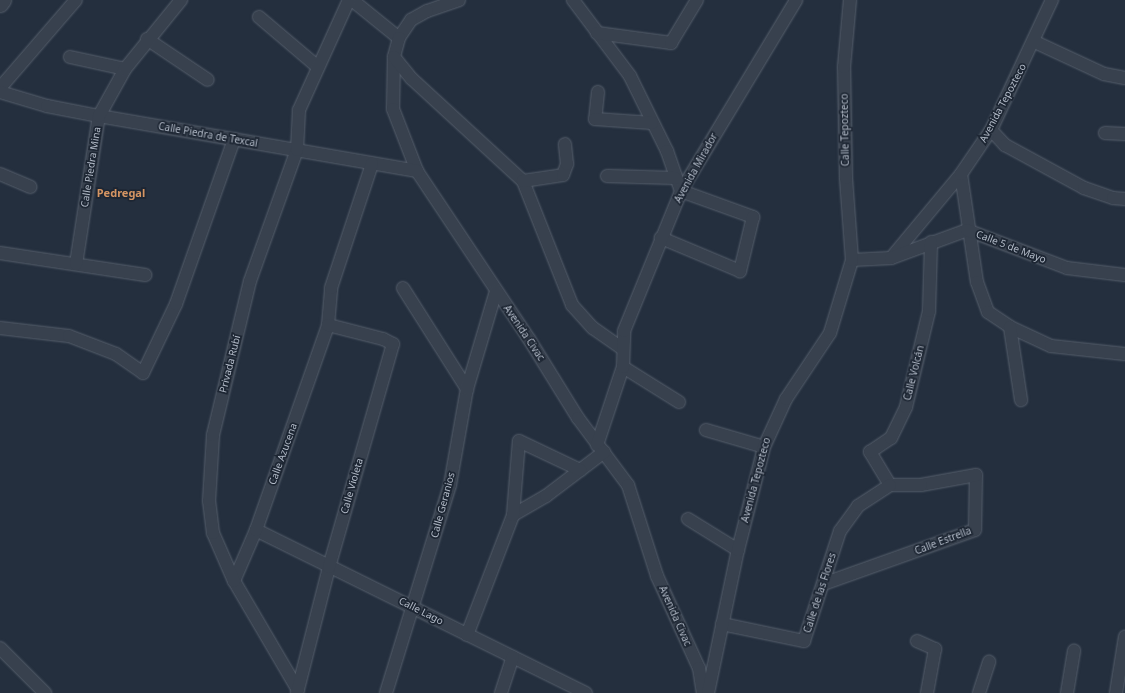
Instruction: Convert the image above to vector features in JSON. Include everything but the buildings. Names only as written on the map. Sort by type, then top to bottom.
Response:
[{"type":"street","points":[[0,4],[3,0]]},
{"type":"street","points":[[0,88],[76,0]]},
{"type":"street","name":"Calle Piedra Mina","points":[[76,264],[99,116],[125,69],[147,39],[181,0]]},
{"type":"street","points":[[350,0],[399,38]]},
{"type":"street","name":"Privada Rubí","points":[[298,692],[234,581],[213,533],[209,501],[212,435],[250,281],[297,150],[299,110],[350,0]]},
{"type":"street","name":"Avenida Civac","points":[[459,0],[428,11],[411,20],[399,38],[394,57],[392,109],[417,171],[600,448],[628,485],[657,576],[699,668],[703,693]]},
{"type":"street","points":[[573,0],[630,76],[667,151],[675,178],[681,191],[753,217],[740,271],[662,238]]},
{"type":"street","points":[[597,33],[671,43],[697,0]]},
{"type":"street","name":"Avenida Mirador","points":[[600,448],[623,367],[622,348],[624,332],[681,191],[796,0]]},
{"type":"street","name":"Calle Tepozteco","points":[[850,0],[844,67],[846,178],[852,260]]},
{"type":"street","name":"Avenida Tepozteco","points":[[891,258],[961,174],[991,130],[1035,42],[1052,0]]},
{"type":"street","points":[[259,17],[318,67]]},
{"type":"street","points":[[147,39],[208,80]]},
{"type":"street","points":[[1035,42],[1104,74],[1125,78]]},
{"type":"street","points":[[70,57],[125,69]]},
{"type":"street","points":[[394,57],[412,79],[523,182],[572,305],[593,328],[622,348]]},
{"type":"street","name":"Calle Piedra de Texcal","points":[[0,92],[47,106],[99,116],[417,171]]},
{"type":"street","points":[[598,92],[595,119],[652,123]]},
{"type":"street","points":[[991,130],[1005,145],[1084,188],[1125,199]]},
{"type":"street","points":[[1105,133],[1125,134]]},
{"type":"street","points":[[0,328],[22,329],[69,336],[116,354],[143,373],[176,304],[234,139]]},
{"type":"street","points":[[523,182],[562,175],[568,164],[565,144]]},
{"type":"street","name":"Calle Azucena","points":[[234,581],[256,530],[328,325],[331,288],[372,164]]},
{"type":"street","points":[[0,174],[30,187]]},
{"type":"street","points":[[961,174],[964,231],[977,282],[988,312],[1010,327],[1051,346],[1125,354]]},
{"type":"street","points":[[607,176],[675,178]]},
{"type":"street","points":[[852,260],[891,258],[964,231]]},
{"type":"street","name":"Calle 5 de Mayo","points":[[964,231],[1066,268],[1125,275]]},
{"type":"street","name":"Calle Volcán","points":[[890,485],[870,452],[891,438],[906,407],[929,311],[931,242]]},
{"type":"street","points":[[0,253],[145,275]]},
{"type":"street","name":"Avenida Tepozteco","points":[[708,693],[738,550],[764,447],[786,399],[830,333],[852,260]]},
{"type":"street","points":[[403,288],[467,389]]},
{"type":"street","name":"Calle Geranios","points":[[386,693],[450,485],[467,389],[496,291]]},
{"type":"street","name":"Calle Violeta","points":[[298,692],[329,567],[392,344],[383,339],[328,325]]},
{"type":"street","points":[[1010,327],[1021,400]]},
{"type":"street","points":[[623,367],[679,402]]},
{"type":"street","points":[[706,430],[764,447]]},
{"type":"street","points":[[467,635],[513,515],[519,441],[580,470]]},
{"type":"street","points":[[513,515],[546,496],[580,470],[600,448]]},
{"type":"street","name":"Calle Estrella","points":[[824,584],[975,530],[976,475],[921,485],[890,485]]},
{"type":"street","name":"Calle de las Flores","points":[[722,624],[804,641],[824,584],[840,531],[858,506],[890,485]]},
{"type":"street","points":[[688,519],[738,550]]},
{"type":"street","name":"Calle Lago","points":[[256,530],[329,567],[414,606],[467,635],[586,693]]},
{"type":"street","points":[[1116,693],[1125,637]]},
{"type":"street","points":[[917,641],[935,650],[927,693]]},
{"type":"street","points":[[0,648],[45,693]]},
{"type":"street","points":[[1067,693],[1074,651]]},
{"type":"street","points":[[501,693],[513,657]]},
{"type":"street","points":[[979,693],[989,662]]},
{"type":"district","name":"Pedregal","points":[[121,193]]}]
